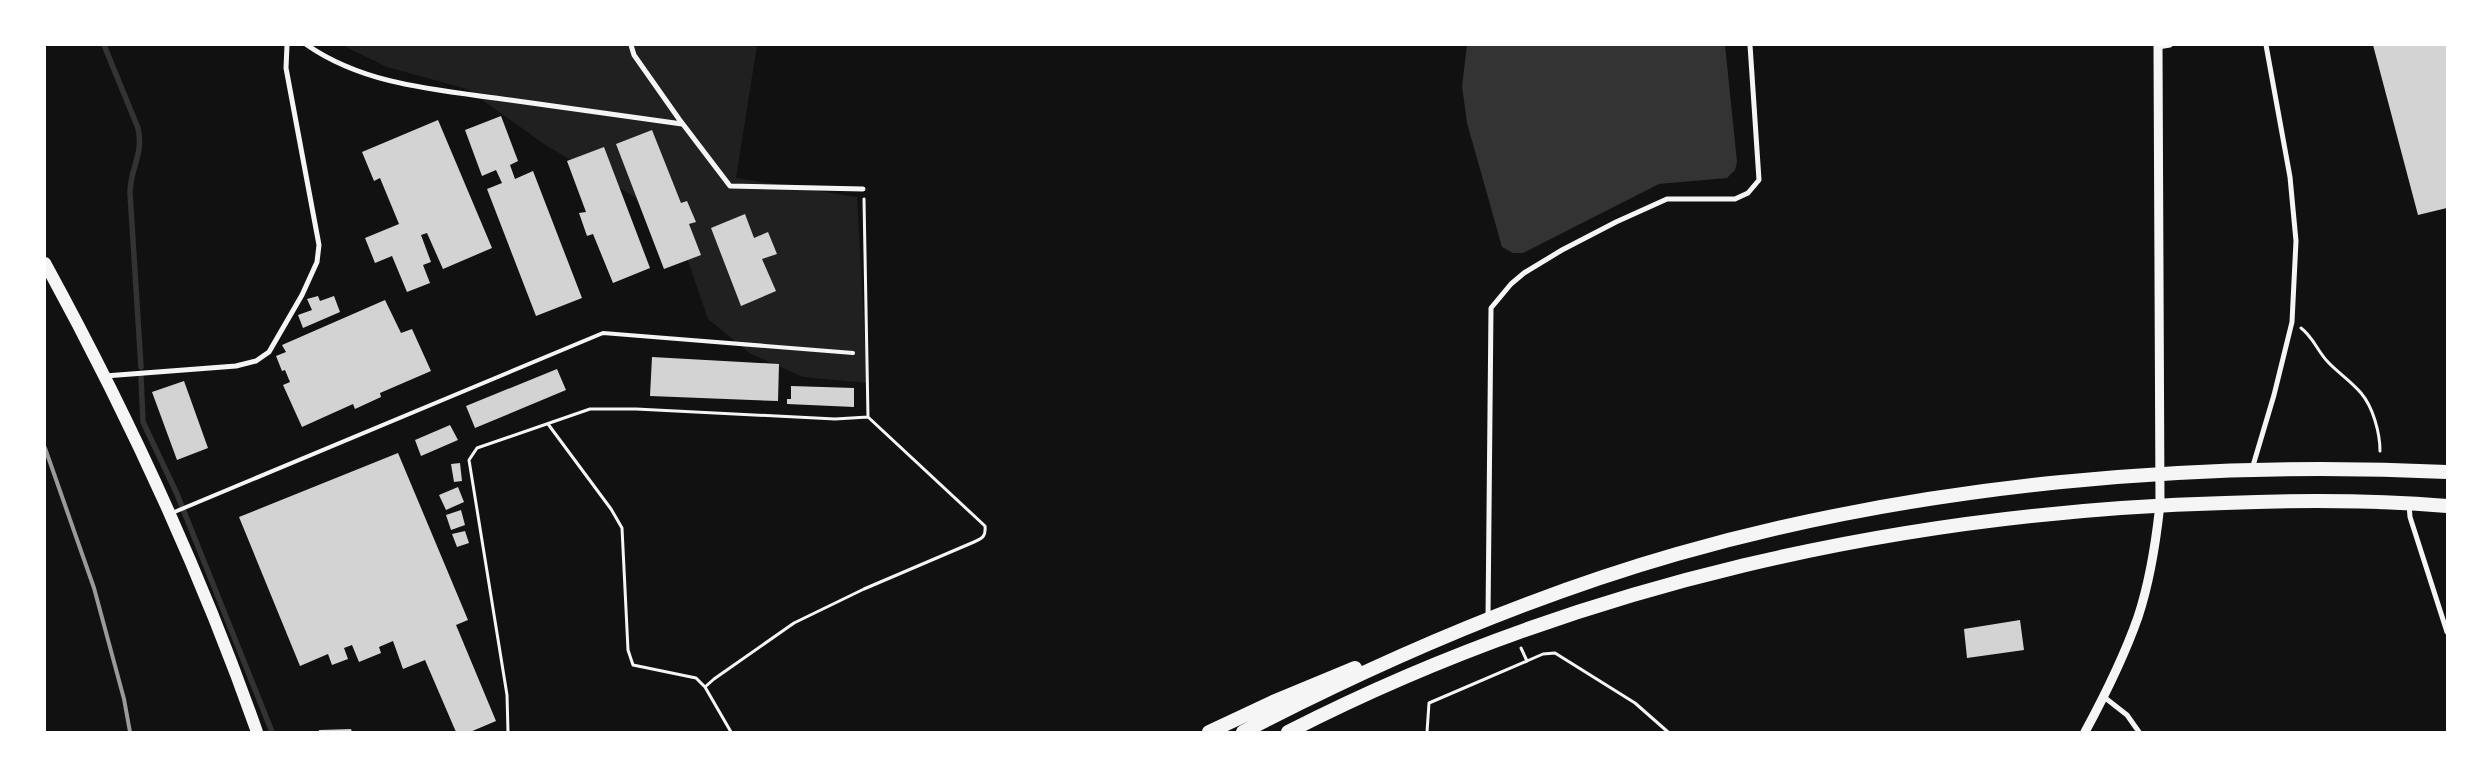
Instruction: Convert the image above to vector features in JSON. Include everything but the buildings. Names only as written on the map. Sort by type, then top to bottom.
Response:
[{"type":"highway","points":[[1209,732],[1342,673],[1412,650],[1488,620],[1676,554],[1783,526],[1919,500],[2160,474],[2371,468],[2447,472]]},
{"type":"highway","points":[[1288,732],[1422,669],[1561,616],[1698,576],[1788,555],[1922,531],[2009,518],[2160,504],[2272,501],[2447,506]]},
{"type":"highway","points":[[1243,732],[1412,650]]},
{"type":"highway","points":[[1298,732],[1328,713]]},
{"type":"main road","points":[[45,263],[175,512],[257,732]]},
{"type":"street","points":[[104,376],[236,366],[256,361],[269,352],[302,295],[318,262],[319,245],[286,68],[287,45]]},
{"type":"street","points":[[307,45],[319,54],[364,74],[413,86],[682,124]]},
{"type":"street","points":[[630,45],[634,54],[682,124],[730,186],[864,189]]},
{"type":"street","points":[[1488,620],[1491,308],[1511,284],[1524,273],[1562,250],[1667,199],[1735,199],[1748,193],[1759,180],[1750,45]]},
{"type":"street","points":[[2085,732],[2104,697],[2138,616],[2155,548],[2160,504],[2158,46],[2170,45]]},
{"type":"street","points":[[2252,470],[2274,395],[2292,322],[2296,241],[2290,177],[2266,45]]},
{"type":"street","points":[[2409,504],[2410,517],[2447,632]]},
{"type":"street","points":[[2104,697],[2127,715],[2139,732]]},
{"type":"lane","points":[[175,512],[603,333],[853,353]]},
{"type":"path","points":[[705,687],[794,623],[864,589],[983,538],[986,533],[984,526],[868,417],[864,189]]},
{"type":"path","points":[[2292,322],[2309,335],[2327,361],[2362,394],[2376,422],[2380,451]]},
{"type":"path","points":[[508,732],[506,695],[469,460],[477,448],[590,409],[636,409],[835,419],[868,417]]},
{"type":"path","points":[[548,424],[611,509],[622,528],[628,650],[633,665],[696,678],[705,687],[732,732]]},
{"type":"path","points":[[1515,634],[1527,661]]},
{"type":"path","points":[[1427,732],[1430,702],[1543,654],[1555,653],[1635,703],[1668,732]]},
{"type":"shaded area","points":[[342,45],[757,45],[736,178],[857,197],[867,383],[803,377],[751,354],[708,319],[677,229],[630,194],[547,146],[467,89],[387,67]]},
{"type":"shaded area","points":[[1467,45],[1725,45],[1737,162],[1735,170],[1727,178],[1659,184],[1523,253],[1513,253],[1502,247],[1467,123],[1462,86]]},
{"type":"waterway","points":[[104,45],[138,128],[139,146],[130,193],[141,367]]},
{"type":"waterway","points":[[141,377],[143,422],[177,494],[272,732]]},
{"type":"railway","points":[[45,448],[94,588],[124,699],[130,732]]}]
